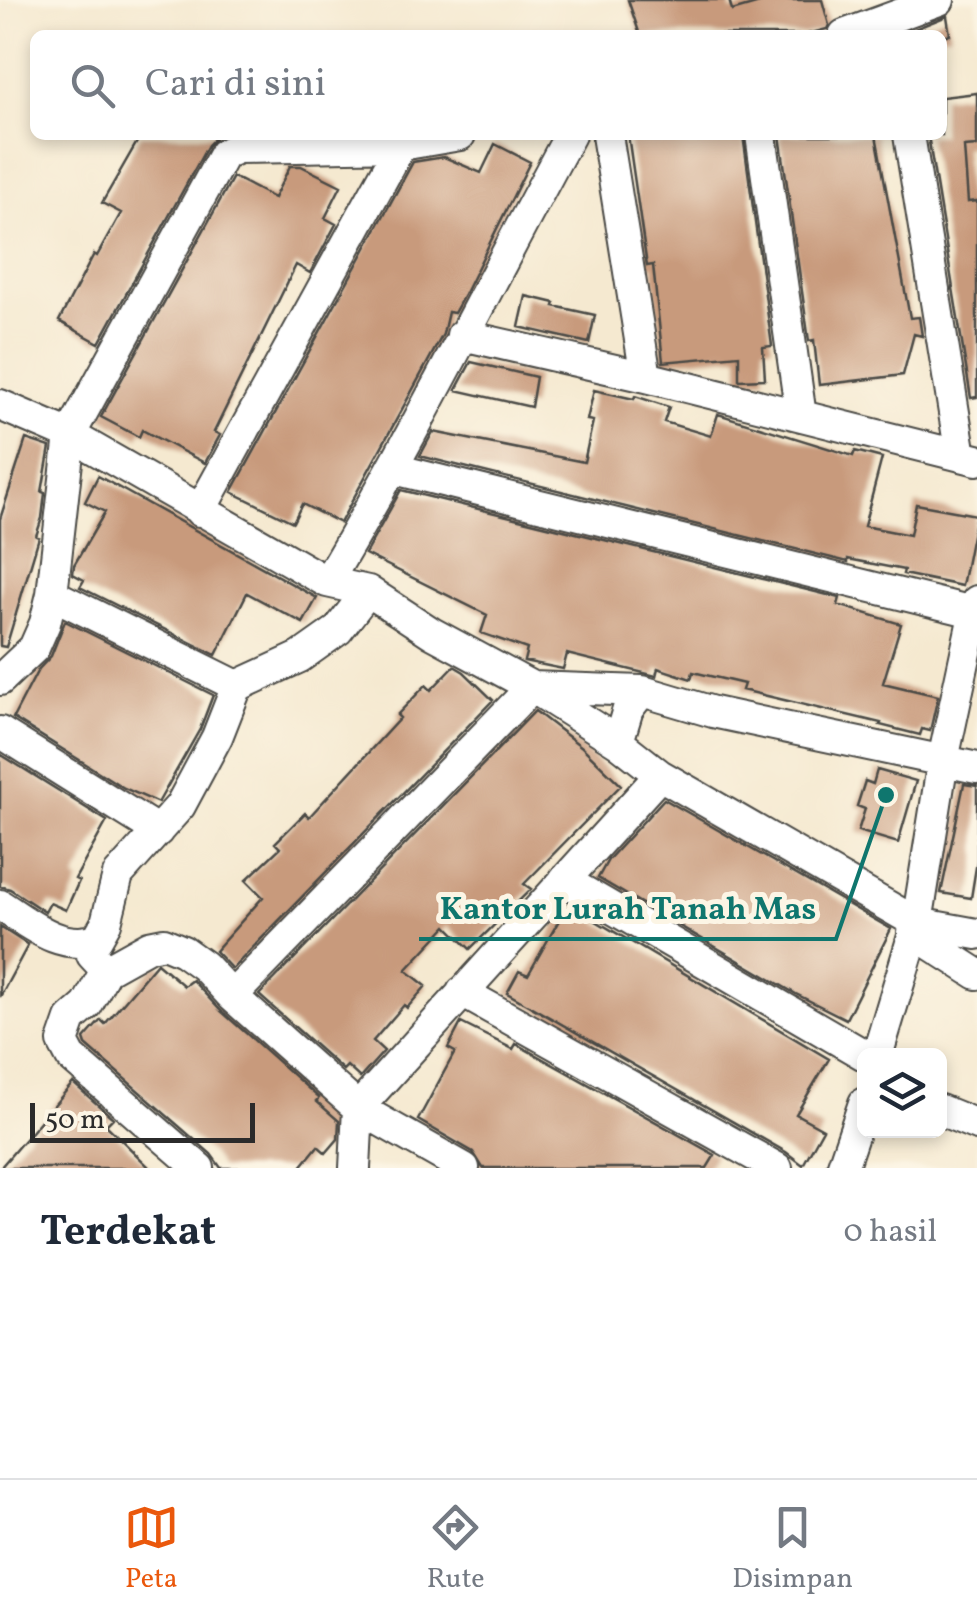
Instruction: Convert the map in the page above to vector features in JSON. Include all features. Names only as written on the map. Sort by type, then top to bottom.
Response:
[{"type":"street","points":[[891,27],[939,0]]},
{"type":"street","points":[[0,680],[34,648],[52,594],[70,435],[224,154],[238,148],[427,140]]},
{"type":"street","points":[[327,582],[394,469],[567,140]]},
{"type":"street","points":[[609,140],[646,377]]},
{"type":"street","points":[[762,140],[801,416]]},
{"type":"street","points":[[462,335],[969,458],[909,140]]},
{"type":"street","points":[[200,510],[401,144]]},
{"type":"street","points":[[0,405],[70,435],[327,582],[368,591],[432,633],[532,687],[618,742],[660,775],[915,928],[977,974]]},
{"type":"street","points":[[394,469],[976,609],[943,760],[915,928],[879,1048]]},
{"type":"street","points":[[80,944],[97,938],[106,923],[118,875],[180,806],[217,737],[237,686],[300,657],[338,630],[368,591]]},
{"type":"street","points":[[52,594],[237,686]]},
{"type":"street","points":[[232,996],[532,687],[642,691],[713,712],[977,768]]},
{"type":"street","points":[[618,742],[628,710],[642,691]]},
{"type":"street","points":[[0,732],[158,830]]},
{"type":"street","points":[[355,1168],[358,1108],[660,775]]},
{"type":"street","points":[[564,880],[857,1051]]},
{"type":"street","points":[[0,905],[46,934],[80,944],[106,970]]},
{"type":"street","points":[[915,928],[977,934]]},
{"type":"street","points":[[199,1168],[72,1057],[63,1042],[72,1019],[87,1005],[106,970],[149,946],[164,943],[204,966],[232,996],[358,1108],[464,1168]]},
{"type":"street","points":[[462,992],[777,1168]]},
{"type":"street","points":[[947,1113],[977,1125]]},
{"type":"street","points":[[842,1168],[857,1124]]},
{"type":"building","points":[[628,0],[729,0],[732,11],[770,0],[822,0],[829,25],[823,30],[638,30]]},
{"type":"building","points":[[947,16],[950,35],[947,30],[912,30]]},
{"type":"building","points":[[977,93],[977,146],[964,147],[968,202],[977,201],[977,397],[971,398],[929,140],[947,140],[947,96]]},
{"type":"building","points":[[138,140],[213,140],[99,343],[59,321],[94,254],[97,256],[121,213],[102,203]]},
{"type":"building","points":[[629,140],[744,140],[772,346],[763,347],[765,379],[739,380],[739,355],[663,362],[653,265],[647,266]]},
{"type":"building","points":[[781,140],[877,140],[910,318],[919,317],[922,336],[914,334],[903,375],[819,385],[814,340],[809,341]]},
{"type":"building","points":[[495,144],[530,162],[464,295],[454,313],[448,312],[443,334],[340,523],[302,504],[293,522],[232,492],[413,162],[444,157],[481,173]]},
{"type":"building","points":[[290,166],[301,166],[341,186],[325,218],[336,224],[310,273],[296,265],[214,432],[220,435],[205,463],[142,430],[139,437],[101,417],[233,177],[274,198]]},
{"type":"building","points":[[526,296],[595,315],[589,343],[519,327]]},
{"type":"building","points":[[471,362],[536,377],[531,407],[456,390]]},
{"type":"building","points":[[594,390],[634,399],[635,396],[669,407],[664,422],[711,436],[718,414],[853,456],[855,451],[882,458],[864,526],[910,535],[916,504],[976,515],[962,586],[903,574],[904,570],[848,562],[420,456],[433,432],[584,462],[593,421],[587,420]]},
{"type":"building","points":[[26,439],[50,447],[42,518],[36,536],[39,537],[6,647],[0,646],[0,519]]},
{"type":"building","points":[[98,476],[317,598],[303,623],[247,593],[216,655],[80,587],[84,580],[73,574],[74,565],[105,512],[85,502]]},
{"type":"building","points":[[401,490],[840,598],[838,605],[901,624],[883,683],[938,696],[930,731],[922,729],[920,735],[742,690],[744,684],[693,672],[691,679],[658,668],[656,676],[567,654],[563,669],[524,661],[527,649],[481,633],[487,615],[365,554]]},
{"type":"building","points":[[65,621],[213,695],[200,729],[158,803],[124,788],[13,718],[38,670],[51,656]]},
{"type":"building","points":[[454,666],[493,700],[232,969],[215,951],[263,897],[246,880],[280,848],[275,843],[305,813],[309,817],[426,685],[431,690]]},
{"type":"building","points":[[535,711],[582,747],[621,785],[524,884],[531,889],[470,949],[447,926],[406,970],[426,986],[373,1041],[384,1051],[360,1078],[347,1066],[343,1070],[259,995]]},
{"type":"building","points":[[0,754],[107,821],[75,879],[79,881],[66,910],[50,903],[45,912],[0,886]]},
{"type":"building","points":[[877,770],[916,781],[898,843],[858,831],[865,809],[857,806],[865,781],[873,784]]},
{"type":"building","points":[[964,784],[977,786],[977,861],[971,898],[941,893]]},
{"type":"building","points":[[664,799],[891,929],[846,1019],[598,878],[608,860]]},
{"type":"building","points":[[566,908],[577,914],[579,911],[829,1059],[796,1114],[823,1129],[803,1165],[507,993],[519,971],[528,975]]},
{"type":"building","points":[[0,927],[28,945],[0,997]]},
{"type":"building","points":[[157,963],[184,986],[192,980],[319,1098],[316,1101],[339,1121],[338,1139],[326,1153],[318,1146],[300,1168],[221,1168],[211,1154],[86,1045],[84,1039],[101,1020],[105,1024]]},
{"type":"building","points":[[461,1023],[513,1049],[516,1044],[715,1155],[707,1168],[483,1168],[473,1152],[418,1120],[455,1052],[448,1048]]},
{"type":"building","points":[[73,1083],[113,1118],[106,1125],[150,1168],[0,1168]]},
{"type":"place","name":"Kantor Lurah Tanah Mas","points":[[886,795]]}]
